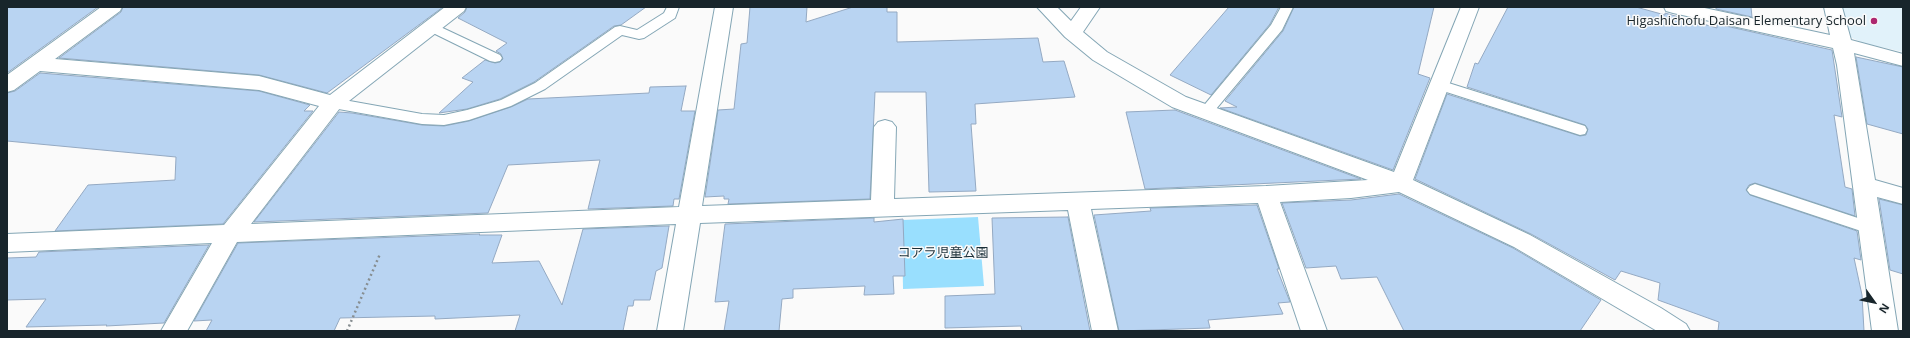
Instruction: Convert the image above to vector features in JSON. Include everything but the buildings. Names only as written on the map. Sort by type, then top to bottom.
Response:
[{"type":"street","points":[[7,85],[113,7]]},
{"type":"street","points":[[174,331],[229,235],[333,103],[457,7]]},
{"type":"street","points":[[670,331],[688,215],[724,7]]},
{"type":"street","points":[[1046,7],[1072,33],[1100,56],[1179,102],[1345,162],[1423,193],[1522,241],[1652,315],[1677,331]]},
{"type":"street","points":[[1072,33],[1091,7]]},
{"type":"street","points":[[1400,184],[1470,7]]},
{"type":"street","points":[[1673,7],[1843,44],[1903,60]]},
{"type":"street","points":[[1833,7],[1843,44],[1865,186],[1885,331]]},
{"type":"street","points":[[35,64],[259,83],[333,103]]},
{"type":"street","points":[[882,208],[885,127]]},
{"type":"street","points":[[7,243],[688,215],[1266,194],[1351,190],[1400,184]]},
{"type":"street","points":[[1865,186],[1903,196]]},
{"type":"street","points":[[1266,194],[1314,331]]},
{"type":"street","points":[[1078,201],[1105,331]]},
{"type":"lane","points":[[333,103],[422,118],[444,120],[469,115],[506,103],[540,86],[620,30],[639,35],[670,15],[673,7]]},
{"type":"lane","points":[[1206,112],[1276,27],[1286,7]]},
{"type":"lane","points":[[432,27],[495,58]]},
{"type":"lane","points":[[1439,85],[1580,130]]},
{"type":"lane","points":[[1755,190],[1870,228]]},
{"type":"path","points":[[347,331],[391,228]]},
{"type":"shaded area","name":"Higashichofu Daisan Elementary School","points":[[1841,7],[1903,7],[1903,52],[1863,43],[1848,36]]},
{"type":"green space","name":"コアラ児童公園","points":[[978,217],[984,286],[903,289],[902,220]]},
{"type":"place","name":"Higashichofu Daisan Elementary School","points":[[1874,21]]}]
